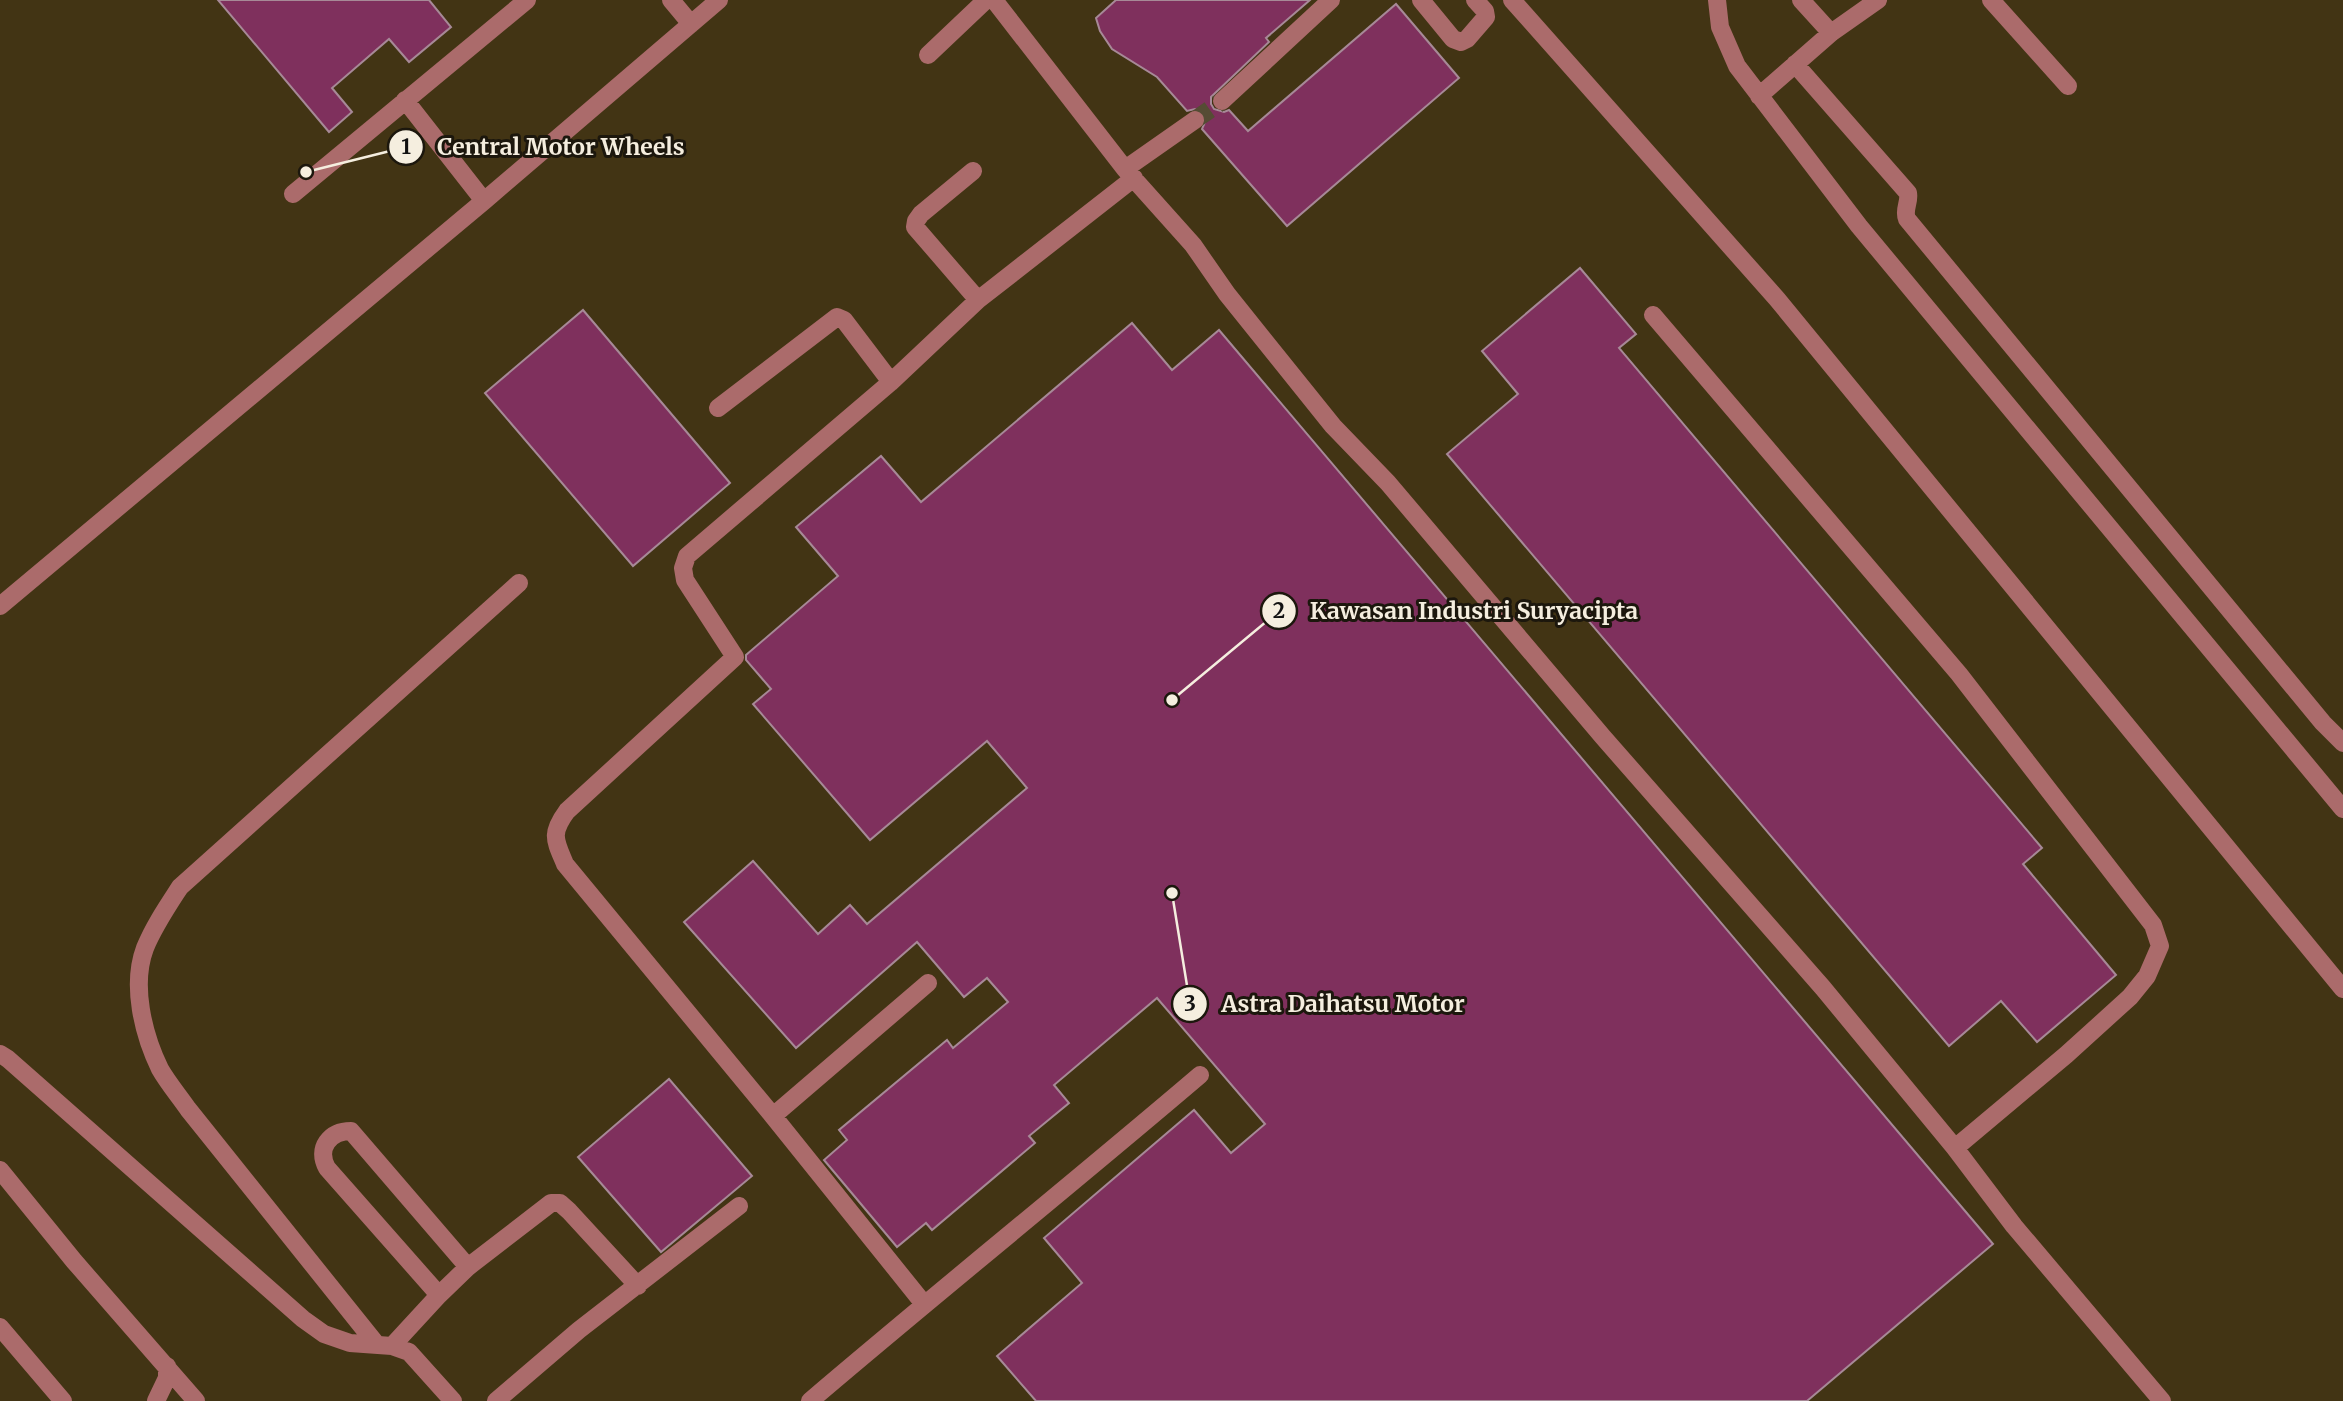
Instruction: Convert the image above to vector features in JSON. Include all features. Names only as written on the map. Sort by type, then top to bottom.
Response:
[{"type":"street","points":[[293,194],[527,0]]},
{"type":"street","points":[[671,0],[691,24]]},
{"type":"street","points":[[0,606],[484,201],[719,0]]},
{"type":"street","points":[[928,55],[986,0]]},
{"type":"street","points":[[994,0],[1130,173],[1194,246],[1227,294],[1333,426],[1406,503],[1603,737],[1814,978],[1955,1148],[2014,1226],[2162,1401]]},
{"type":"street","points":[[1222,101],[1331,0]]},
{"type":"street","points":[[1420,0],[1453,39],[1461,42],[1486,17],[1485,11],[1475,0]]},
{"type":"street","points":[[1512,0],[1777,299],[2343,989]]},
{"type":"street","points":[[1717,0],[1720,27],[1737,66],[1859,226],[2343,809]]},
{"type":"street","points":[[1801,0],[1831,33]]},
{"type":"street","points":[[1759,96],[1831,33],[1878,0]]},
{"type":"street","points":[[1991,0],[2068,86]]},
{"type":"street","points":[[1796,64],[1908,193],[1910,200],[1905,215],[1907,219],[2314,712],[2343,743]]},
{"type":"street","points":[[405,100],[484,201]]},
{"type":"street","points":[[923,1304],[773,1116],[565,864],[554,839],[558,824],[567,811],[735,657],[685,580],[683,568],[687,556],[891,382],[978,300],[1195,120]]},
{"type":"street","points":[[974,172],[921,214],[915,227],[978,300]]},
{"type":"street","points":[[1653,315],[1959,674],[2153,925],[2160,946],[2147,976],[2130,997],[2066,1055],[1955,1148]]},
{"type":"street","points":[[718,408],[837,317],[844,320],[891,382]]},
{"type":"street","points":[[385,1346],[188,1109],[161,1069],[143,1022],[139,979],[144,950],[158,920],[180,887],[519,583]]},
{"type":"street","points":[[773,1116],[928,984]]},
{"type":"street","points":[[0,1054],[303,1319],[324,1334],[351,1343],[385,1346],[409,1352],[453,1401]]},
{"type":"street","points":[[810,1401],[1200,1075]]},
{"type":"street","points":[[439,1295],[327,1168],[321,1158],[329,1141],[342,1131],[351,1131],[468,1267]]},
{"type":"street","points":[[0,1170],[74,1261],[196,1401]]},
{"type":"street","points":[[385,1346],[468,1267],[551,1203],[560,1203],[638,1286]]},
{"type":"street","points":[[496,1401],[579,1330],[739,1206]]},
{"type":"street","points":[[0,1327],[63,1401]]},
{"type":"street","points":[[156,1401],[167,1378],[167,1366]]},
{"type":"shaded area","points":[[0,0],[2343,0],[2343,1401],[0,1401]]},
{"type":"building","points":[[218,0],[429,0],[451,27],[409,62],[389,39],[332,88],[352,112],[329,132]]},
{"type":"building","points":[[1116,0],[1310,0],[1266,38],[1269,42],[1211,97],[1214,109],[1224,112],[1229,110],[1248,131],[1396,4],[1459,78],[1287,226],[1202,129],[1206,120],[1204,113],[1195,109],[1187,111],[1157,77],[1112,49],[1100,31],[1096,18]]},
{"type":"building","points":[[1580,268],[1636,334],[1619,348],[2042,848],[2023,864],[2116,975],[2037,1042],[2001,1001],[1949,1046],[1447,454],[1518,394],[1482,351]]},
{"type":"building","points":[[583,310],[730,483],[633,566],[485,393]]},
{"type":"building","points":[[1132,323],[1172,370],[1219,330],[1993,1244],[1807,1401],[1036,1401],[997,1356],[1082,1283],[1044,1238],[1194,1110],[1231,1153],[1265,1124],[1157,998],[1054,1085],[1069,1103],[1029,1136],[1035,1143],[932,1230],[926,1223],[897,1247],[824,1160],[847,1140],[839,1130],[947,1040],[953,1048],[1008,1002],[987,978],[964,997],[917,942],[796,1048],[684,922],[753,861],[818,934],[850,905],[867,924],[1027,788],[987,741],[870,840],[753,704],[771,689],[746,660],[746,655],[838,576],[796,527],[881,456],[921,502]]},
{"type":"building","points":[[669,1079],[752,1176],[661,1252],[578,1157]]},
{"type":"tunnel","points":[[1195,120],[1222,101]]},
{"type":"place","name":"Central Motor Wheels","points":[[306,172]]},
{"type":"place","name":"Kawasan Industri Suryacipta","points":[[1172,700]]},
{"type":"place","name":"Astra Daihatsu Motor","points":[[1172,893]]}]
